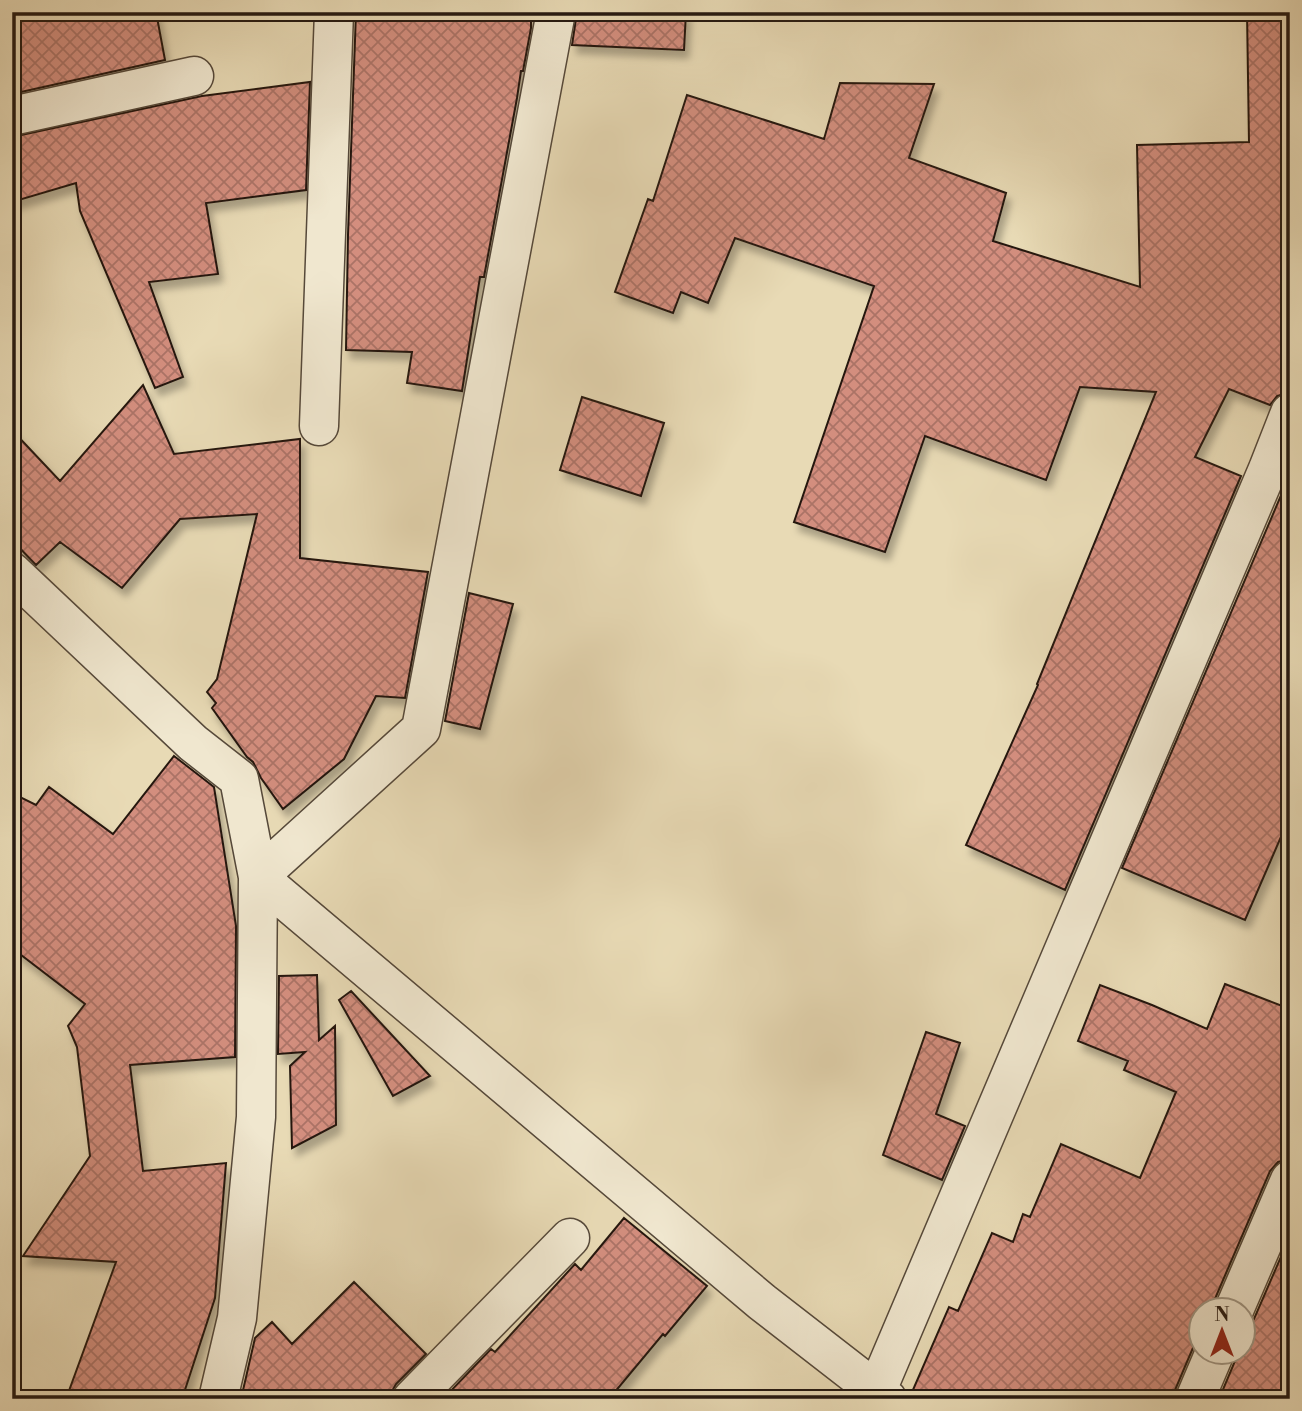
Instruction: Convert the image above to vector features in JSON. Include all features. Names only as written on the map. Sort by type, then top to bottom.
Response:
[{"type":"street","points":[[319,426],[334,12]]},
{"type":"street","points":[[258,877],[421,729],[556,12]]},
{"type":"street","points":[[12,116],[194,76]]},
{"type":"street","points":[[258,877],[762,1302],[882,1395],[1279,474],[1290,413]]},
{"type":"street","points":[[12,572],[192,743],[239,779],[258,877],[256,1117],[237,1318],[218,1399]]},
{"type":"street","points":[[1240,1296],[1290,1180]]},
{"type":"street","points":[[412,1399],[570,1238]]},
{"type":"street","points":[[1195,1399],[1209,1366]]},
{"type":"building","points":[[12,12],[156,12],[165,60],[12,94]]},
{"type":"building","points":[[356,12],[531,12],[531,28],[484,277],[480,277],[462,391],[407,383],[412,352],[346,350]]},
{"type":"building","points":[[577,12],[686,12],[684,50],[572,45]]},
{"type":"building","points":[[1247,12],[1290,12],[1290,392],[1277,396],[1270,405],[1229,389],[1195,457],[1241,476],[1065,890],[966,845],[1038,685],[1156,392],[1080,387],[1046,480],[925,436],[885,552],[794,522],[874,286],[735,238],[708,303],[681,292],[673,313],[615,292],[648,199],[653,201],[687,95],[824,139],[840,83],[934,84],[909,158],[1006,193],[993,241],[1140,287],[1137,145],[1249,142]]},
{"type":"building","points":[[310,82],[306,190],[206,203],[218,274],[149,282],[183,377],[155,388],[80,211],[76,183],[12,202],[12,137],[202,96]]},
{"type":"building","points":[[143,385],[174,454],[300,439],[300,558],[428,572],[405,698],[376,696],[344,759],[283,809],[253,762],[212,708],[216,703],[207,692],[217,679],[257,514],[180,519],[122,588],[60,542],[36,565],[12,540],[12,430],[60,481]]},
{"type":"building","points":[[582,397],[664,423],[641,496],[560,470]]},
{"type":"building","points":[[1282,493],[1290,496],[1290,816],[1245,920],[1122,868]]},
{"type":"building","points":[[469,593],[513,604],[480,729],[445,721]]},
{"type":"building","points":[[174,756],[214,787],[236,926],[235,1057],[130,1065],[143,1171],[226,1163],[215,1298],[182,1399],[66,1399],[116,1262],[23,1256],[90,1156],[77,1047],[68,1026],[85,1004],[12,948],[12,793],[36,805],[49,787],[113,834]]},
{"type":"building","points":[[317,975],[319,1040],[335,1026],[336,1125],[292,1148],[290,1066],[305,1052],[278,1054],[279,976]]},
{"type":"building","points":[[1225,984],[1290,1009],[1290,1159],[1278,1162],[1270,1171],[1216,1296],[1186,1296],[1186,1364],[1174,1399],[909,1399],[949,1307],[958,1311],[992,1233],[1013,1242],[1023,1214],[1030,1217],[1061,1144],[1140,1178],[1176,1092],[1124,1070],[1128,1061],[1078,1041],[1100,985],[1207,1029]]},
{"type":"building","points":[[351,991],[430,1076],[393,1096],[339,1000]]},
{"type":"building","points":[[926,1032],[960,1043],[936,1114],[965,1126],[942,1180],[883,1155]]},
{"type":"building","points":[[624,1218],[707,1286],[609,1399],[443,1399],[491,1349],[495,1352],[575,1264],[581,1270]]},
{"type":"building","points":[[1290,1236],[1290,1399],[1219,1399],[1233,1366],[1256,1366],[1256,1314]]},
{"type":"building","points":[[354,1282],[426,1354],[396,1384],[391,1399],[241,1399],[255,1338],[272,1322],[292,1344]]}]
